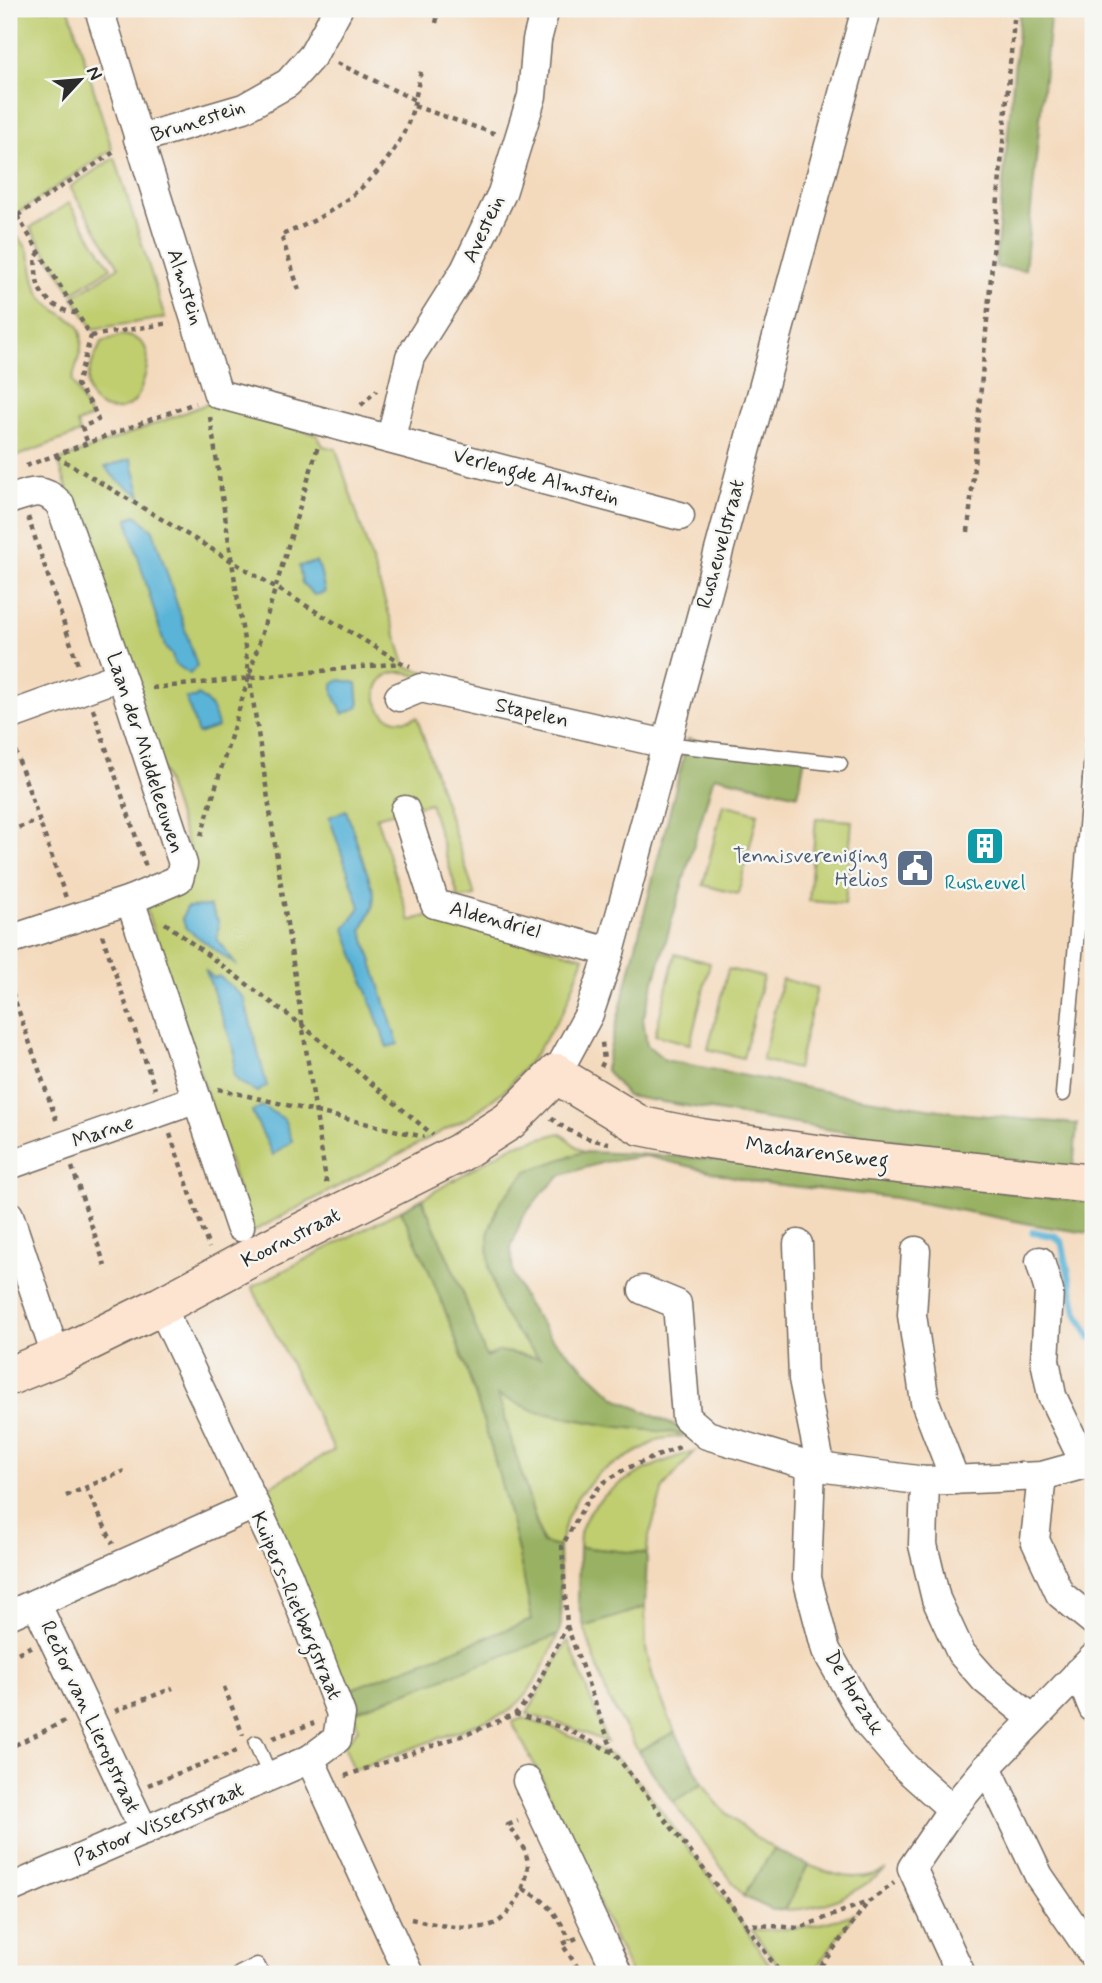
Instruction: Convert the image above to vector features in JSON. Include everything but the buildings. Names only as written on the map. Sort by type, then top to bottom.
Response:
[{"type":"street","name":"Almstein","points":[[99,9],[128,145],[213,399]]},
{"type":"street","name":"Brunestein","points":[[128,145],[244,108],[288,83],[315,52],[338,9]]},
{"type":"street","name":"Avestein","points":[[391,438],[410,357],[465,270],[502,193],[532,96],[537,40],[545,9]]},
{"type":"street","name":"Rusheuvelstraat","points":[[558,1073],[589,1014],[610,952],[866,9]]},
{"type":"street","points":[[213,399],[333,423],[391,438]]},
{"type":"street","name":"Verlengde Almstein","points":[[391,438],[680,516]]},
{"type":"street","name":"Laan der Middeleeuwen","points":[[9,500],[37,491],[50,494],[60,504],[124,684],[183,864],[179,879],[130,900]]},
{"type":"street","points":[[9,716],[124,684]]},
{"type":"street","name":"Stapelen","points":[[399,697],[421,688],[666,744]]},
{"type":"street","name":"Aldendriel","points":[[405,810],[435,904],[610,952]]},
{"type":"street","points":[[9,940],[130,900],[240,1227]]},
{"type":"street","name":"Macharenseweg","points":[[558,1073],[641,1126],[701,1138],[860,1160],[1093,1184]]},
{"type":"street","name":"Koornstraat","points":[[9,1377],[59,1356],[161,1306],[459,1153],[509,1121],[558,1073]]},
{"type":"street","name":"Marne","points":[[9,1166],[195,1094]]},
{"type":"street","points":[[9,1215],[51,1341],[59,1356]]},
{"type":"street","name":"De Horzak","points":[[798,1244],[803,1379],[816,1467],[807,1578],[826,1650],[868,1724],[905,1767],[952,1809]]},
{"type":"street","points":[[916,1251],[912,1315],[925,1402],[955,1480]]},
{"type":"street","points":[[643,1290],[677,1304],[686,1417],[707,1435],[816,1467],[925,1481],[1042,1476],[1089,1461],[1052,1396],[1045,1360],[1049,1291],[1040,1261]]},
{"type":"street","name":"Kuipers-Rietbergstraat","points":[[161,1306],[288,1575],[341,1714],[337,1739],[310,1759]]},
{"type":"street","points":[[1042,1476],[1035,1541],[1060,1594],[1093,1621]]},
{"type":"street","points":[[925,1481],[923,1545],[936,1599],[961,1653],[985,1680],[1033,1719]]},
{"type":"street","points":[[9,1615],[254,1505]]},
{"type":"street","name":"Rector van Lieropstraat","points":[[36,1603],[144,1831]]},
{"type":"street","points":[[961,1974],[912,1868],[952,1809],[987,1767],[1086,1665]]},
{"type":"street","points":[[1086,1665],[1093,1708]]},
{"type":"street","points":[[310,1759],[409,1974]]},
{"type":"street","name":"Pastoor Vissersstraat","points":[[9,1889],[310,1759]]},
{"type":"street","points":[[987,1767],[1039,1876],[1093,1955]]},
{"type":"street","points":[[527,1781],[618,1974]]},
{"type":"lane","points":[[1063,1094],[1092,781],[1093,737]]},
{"type":"lane","points":[[666,744],[840,764]]},
{"type":"lane","points":[[252,1745],[270,1776]]},
{"type":"lane","points":[[239,1974],[257,1965],[262,1974]]},
{"type":"path","points":[[436,23],[439,9]]},
{"type":"path","points":[[968,532],[1015,9]]},
{"type":"path","points":[[315,52],[414,103],[518,141]]},
{"type":"path","points":[[299,290],[281,235],[315,221],[350,198],[371,178],[401,138],[414,103],[421,71]]},
{"type":"path","points":[[9,221],[128,145]]},
{"type":"path","points":[[17,216],[91,336],[77,385],[93,407],[98,420],[82,427],[88,444]]},
{"type":"path","points":[[40,252],[35,258],[39,289],[45,297],[68,313],[77,313]]},
{"type":"path","points":[[91,336],[170,323]]},
{"type":"path","points":[[183,864],[195,855],[275,587],[333,423],[410,357]]},
{"type":"path","points":[[21,468],[213,399],[232,560],[329,1199]]},
{"type":"path","points":[[56,456],[402,663],[139,690],[124,684]]},
{"type":"path","points":[[9,731],[73,919]]},
{"type":"path","points":[[9,831],[40,820]]},
{"type":"path","points":[[130,900],[146,909],[303,1026],[439,1141],[202,1085],[195,1094]]},
{"type":"path","points":[[9,983],[105,1266]]},
{"type":"path","points":[[707,1435],[625,1469],[603,1483],[587,1501],[562,1546],[566,1626],[614,1753],[746,1924],[780,1974]]},
{"type":"path","points":[[66,1496],[124,1471]]},
{"type":"path","points":[[86,1487],[122,1564]]},
{"type":"path","points":[[321,1785],[470,1733],[515,1714],[531,1697],[566,1626]]},
{"type":"path","points":[[15,1745],[89,1715],[173,1688]]},
{"type":"path","points":[[224,1688],[252,1745]]},
{"type":"path","name":"Pastoor Vissersstraat","points":[[125,1793],[341,1714]]},
{"type":"path","points":[[515,1714],[564,1728],[614,1753]]},
{"type":"path","points":[[388,1928],[409,1918],[443,1927],[490,1926],[500,1921],[512,1908],[523,1889],[528,1868],[527,1856],[508,1825],[541,1810]]},
{"type":"path","points":[[746,1924],[799,1928],[870,1901],[912,1868]]},
{"type":"path","points":[[523,1889],[539,1896],[552,1909],[570,1940]]},
{"type":"path","points":[[815,1974],[870,1901]]},
{"type":"green space","points":[[9,9],[69,9],[112,149],[9,219]]},
{"type":"green space","points":[[1020,9],[1051,9],[1025,270],[995,267]]},
{"type":"green space","points":[[114,158],[165,318],[93,329],[73,297],[119,267],[70,187]]},
{"type":"green space","points":[[69,203],[111,268],[72,293],[30,228]]},
{"type":"green space","points":[[9,234],[24,244],[41,296],[53,308],[77,324],[80,330],[80,352],[72,381],[91,418],[77,423],[80,433],[9,459]]},
{"type":"green space","points":[[121,335],[139,340],[144,345],[147,365],[135,401],[124,408],[110,410],[95,403],[90,395],[88,378],[102,342]]},
{"type":"green space","points":[[212,402],[317,435],[323,446],[336,449],[406,667],[425,672],[423,678],[405,672],[389,674],[381,681],[377,690],[377,701],[381,711],[390,718],[402,720],[417,717],[475,896],[459,899],[430,803],[376,817],[410,921],[426,916],[584,957],[564,1010],[535,1055],[507,1088],[471,1116],[252,1232],[146,909],[193,861],[58,461]]},
{"type":"green space","points":[[688,739],[805,757],[798,795],[714,776],[643,1019],[647,1045],[665,1060],[848,1096],[967,1114],[1077,1124],[1073,1170],[627,1096],[605,1069]]},
{"type":"green space","points":[[723,804],[758,813],[738,894],[703,885]]},
{"type":"green space","points":[[816,818],[852,821],[845,904],[809,901]]},
{"type":"green space","points":[[675,954],[710,963],[690,1044],[655,1035]]},
{"type":"green space","points":[[728,969],[763,977],[743,1058],[708,1049]]},
{"type":"green space","points":[[782,979],[817,988],[797,1069],[762,1060]]},
{"type":"green space","points":[[560,1133],[583,1152],[527,1171],[500,1202],[520,1337],[541,1358],[499,1351],[486,1357],[463,1293],[422,1199],[512,1146]]},
{"type":"green space","points":[[583,1152],[774,1164],[1089,1202],[1089,1233],[895,1198],[755,1182],[646,1156],[604,1162],[562,1175],[541,1194],[522,1218],[511,1248],[513,1274],[525,1301],[551,1337],[616,1398],[694,1435],[611,1426],[537,1412],[498,1395],[542,1543],[559,1547],[561,1624],[558,1635],[354,1712],[346,1691],[532,1620],[504,1492],[479,1406],[450,1323],[401,1210],[422,1199],[463,1293],[486,1357],[499,1351],[540,1358],[520,1337],[501,1310],[489,1267],[488,1234],[500,1202],[527,1171]]},
{"type":"green space","points":[[401,1210],[435,1283],[479,1406],[504,1492],[532,1620],[346,1691],[259,1492],[334,1450],[252,1287]]},
{"type":"green space","points":[[497,1395],[538,1412],[611,1426],[694,1435],[660,1439],[600,1472],[578,1496],[567,1518],[559,1547],[543,1543]]},
{"type":"green space","points":[[695,1451],[663,1488],[648,1540],[647,1554],[579,1547],[580,1532],[588,1515],[612,1489],[645,1470]]},
{"type":"green space","points":[[579,1547],[647,1554],[645,1607],[584,1627],[578,1602]]},
{"type":"green space","points":[[645,1607],[646,1649],[653,1678],[675,1732],[638,1751],[608,1698],[584,1627]]},
{"type":"green space","points":[[558,1635],[543,1668],[530,1688],[506,1713],[354,1770],[344,1745],[358,1729],[354,1712]]},
{"type":"green space","points":[[568,1640],[607,1742],[527,1714]]},
{"type":"green space","points":[[523,1718],[556,1729],[615,1757],[647,1791],[776,1974],[631,1974],[542,1779],[512,1722]]},
{"type":"green space","points":[[675,1732],[703,1783],[673,1802],[638,1751]]},
{"type":"green space","points":[[703,1783],[725,1812],[774,1849],[743,1896],[673,1802]]},
{"type":"green space","points":[[774,1849],[808,1865],[785,1910],[772,1910],[743,1896]]},
{"type":"green space","points":[[808,1865],[847,1877],[866,1876],[886,1870],[839,1899],[813,1907],[785,1910]]},
{"type":"green space","points":[[854,1914],[812,1974],[785,1974],[752,1930],[804,1927]]},
{"type":"water","points":[[131,459],[141,496],[116,479],[105,467]]},
{"type":"water","points":[[136,515],[153,530],[197,666],[190,674],[174,663],[172,655],[165,647],[130,530],[128,518]]},
{"type":"water","points":[[316,562],[325,593],[314,595],[302,583],[299,566]]},
{"type":"water","points":[[340,680],[357,683],[359,707],[343,714],[333,693],[333,684]]},
{"type":"water","points":[[198,695],[212,709],[218,727],[198,734],[186,698],[195,698]]},
{"type":"water","points":[[346,810],[374,893],[373,907],[362,930],[398,1044],[387,1047],[345,929],[360,907],[329,817]]},
{"type":"water","points":[[210,906],[219,923],[217,939],[237,966],[186,928],[182,918],[187,907]]},
{"type":"water","points":[[206,971],[214,978],[219,976],[244,998],[267,1086],[257,1092],[238,1081],[233,1074],[235,1053]]},
{"type":"water","points":[[262,1106],[284,1119],[292,1141],[273,1155],[252,1112]]},
{"type":"waterway","points":[[1033,1232],[1055,1236],[1062,1243],[1076,1310],[1090,1337]]},
{"type":"place","name":"Rusheuvel","points":[[985,846]]},
{"type":"place","name":"Tennisvereniging Helios","points":[[915,868]]}]
